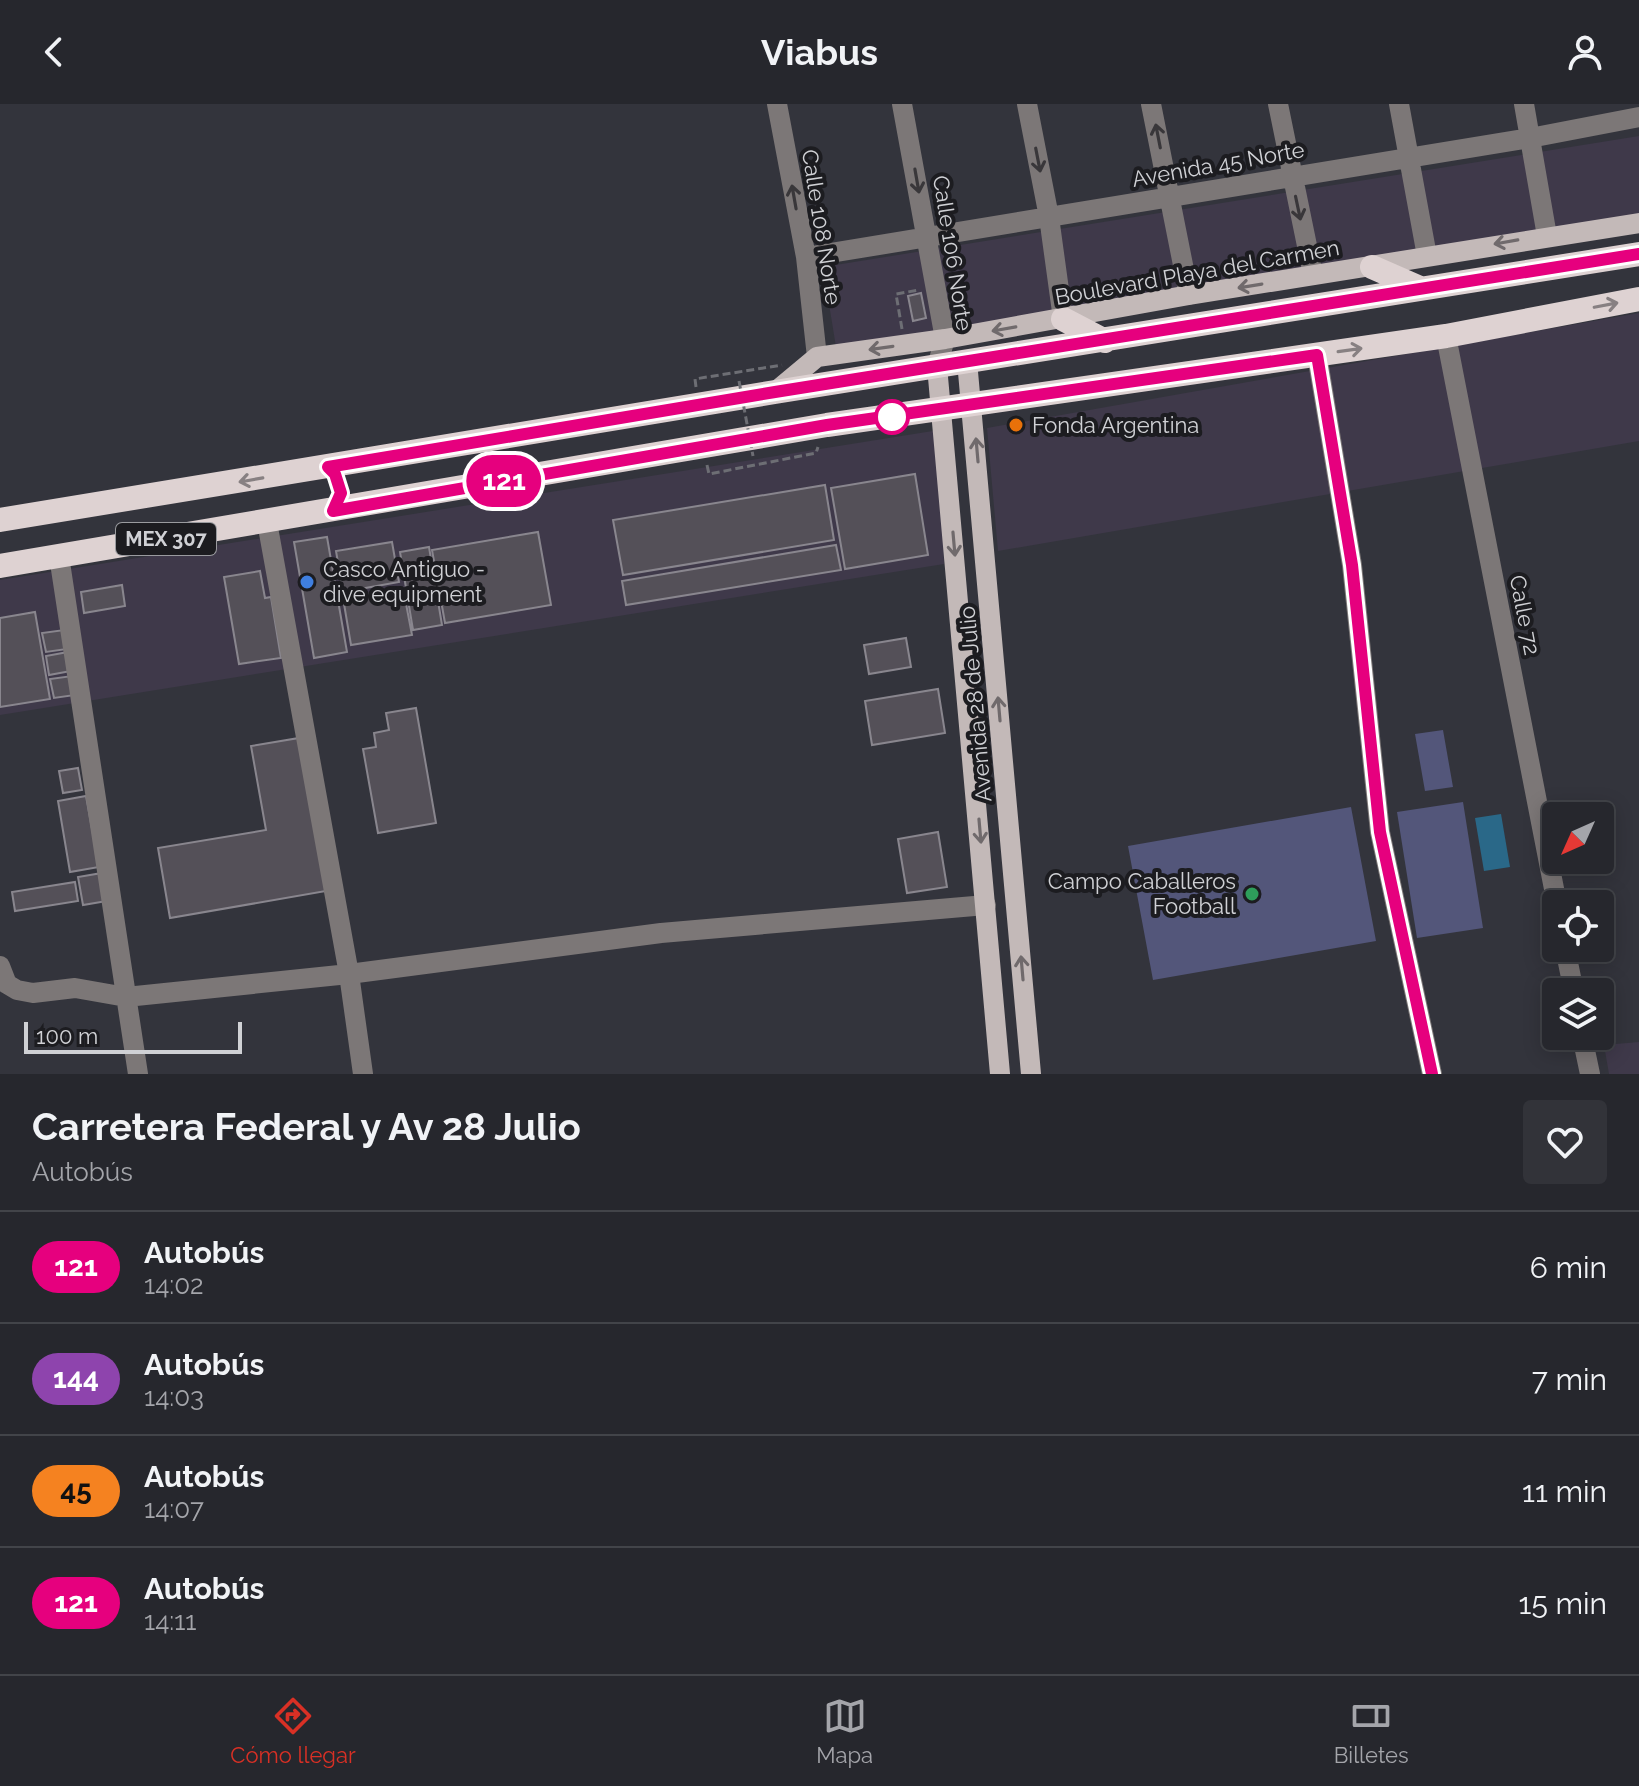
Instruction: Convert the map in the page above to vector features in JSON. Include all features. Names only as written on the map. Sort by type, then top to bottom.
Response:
[{"type":"highway","name":"MEX 307","points":[[0,520],[1639,254]]},
{"type":"highway","points":[[1372,267],[1420,288]]},
{"type":"highway","name":"MEX 307","points":[[0,566],[827,425],[1446,336],[1639,299]]},
{"type":"highway","points":[[1063,319],[1105,341]]},
{"type":"highway","points":[[328,467],[335,474],[341,493],[333,511]]},
{"type":"main road","name":"Boulevard Playa del Carmen","points":[[808,363],[1189,295],[1639,223]]},
{"type":"main road","name":"Avenida 28 de Julio","points":[[967,361],[1031,1074]]},
{"type":"main road","points":[[775,392],[808,363]]},
{"type":"main road","name":"Calle 106 Norte","points":[[937,366],[943,410]]},
{"type":"main road","name":"Avenida 28 de Julio","points":[[943,410],[1000,1074]]},
{"type":"main road","points":[[996,1020],[1011,1010],[1026,1017]]},
{"type":"street","name":"Calle 108 Norte","points":[[777,104],[806,257],[808,363]]},
{"type":"street","name":"Calle 106 Norte","points":[[902,104],[945,339],[937,366]]},
{"type":"street","points":[[1027,104],[1049,217],[1063,319]]},
{"type":"street","points":[[1151,104],[1189,295]]},
{"type":"street","points":[[1278,104],[1313,275]]},
{"type":"street","points":[[1399,104],[1427,256]]},
{"type":"street","points":[[1524,104],[1547,236]]},
{"type":"street","name":"Avenida 45 Norte","points":[[806,257],[1292,175],[1409,159],[1639,117]]},
{"type":"street","name":"Calle 72","points":[[1446,336],[1554,890]]},
{"type":"street","points":[[945,339],[967,361]]},
{"type":"street","points":[[1317,355],[1352,565],[1380,832],[1432,1074]]},
{"type":"street","points":[[267,522],[349,974],[363,1074]]},
{"type":"street","points":[[59,556],[138,1074]]},
{"type":"street","points":[[0,966],[7,984],[17,990],[33,993],[75,988],[126,997],[349,974],[661,933],[986,905]]},
{"type":"street","points":[[1585,1050],[1590,1074]]},
{"type":"path","points":[[904,345],[896,294],[935,287]]},
{"type":"path","points":[[697,388],[695,379],[808,363]]},
{"type":"path","points":[[725,384],[739,381],[753,456]]},
{"type":"path","points":[[707,465],[709,474],[816,453],[827,425]]},
{"type":"shaded area","points":[[1639,136],[1639,217],[836,347],[823,267]]},
{"type":"shaded area","points":[[1639,313],[1639,441],[998,551],[987,428]]},
{"type":"shaded area","points":[[939,430],[944,564],[0,715],[0,580]]},
{"type":"shaded area","points":[[1443,730],[1453,787],[1425,791],[1415,734]]},
{"type":"shaded area","points":[[1463,802],[1483,928],[1417,938],[1397,812]]},
{"type":"shaded area","name":"Campo Caballeros Football","points":[[1351,807],[1376,941],[1153,980],[1128,846]]},
{"type":"shaded area","points":[[1501,814],[1510,867],[1484,871],[1475,818]]},
{"type":"shaded area","points":[[1639,1042],[1639,1074],[1609,1074],[1605,1050],[1614,1050],[1614,1044]]},
{"type":"building","points":[[921,293],[926,318],[913,321],[908,296]]},
{"type":"building","points":[[915,474],[928,555],[845,569],[831,488]]},
{"type":"building","points":[[825,485],[834,540],[623,575],[613,520]]},
{"type":"building","points":[[538,532],[551,605],[445,623],[432,550]]},
{"type":"building","points":[[327,537],[347,652],[314,658],[294,542]]},
{"type":"building","points":[[392,542],[399,582],[343,592],[336,551]]},
{"type":"building","points":[[836,545],[841,570],[626,605],[622,581]]},
{"type":"building","points":[[429,547],[442,625],[413,630],[400,552]]},
{"type":"building","points":[[260,571],[265,598],[271,597],[281,658],[239,664],[224,577]]},
{"type":"building","points":[[122,585],[125,606],[84,613],[81,592]]},
{"type":"building","points":[[403,588],[412,635],[351,645],[343,598]]},
{"type":"building","points":[[35,612],[50,699],[0,707],[0,618]]},
{"type":"building","points":[[64,630],[67,649],[46,652],[42,633]]},
{"type":"building","points":[[906,638],[911,667],[869,674],[864,645]]},
{"type":"building","points":[[68,652],[71,671],[49,675],[46,656]]},
{"type":"building","points":[[72,676],[75,695],[54,698],[50,679]]},
{"type":"building","points":[[938,689],[945,733],[872,745],[865,701]]},
{"type":"building","points":[[416,708],[436,823],[378,833],[363,749],[376,747],[374,733],[389,730],[386,713]]},
{"type":"building","points":[[299,738],[326,891],[170,918],[158,848],[266,830],[251,746]]},
{"type":"building","points":[[78,768],[82,790],[63,793],[59,771]]},
{"type":"building","points":[[86,796],[99,867],[70,872],[58,801]]},
{"type":"building","points":[[938,832],[947,887],[907,893],[898,839]]},
{"type":"building","points":[[102,873],[107,901],[83,905],[78,877]]},
{"type":"building","points":[[75,882],[78,901],[15,911],[12,892]]},
{"type":"bus line","name":"121","points":[[1432,1074],[1380,832],[1352,565],[1317,355],[827,425],[333,511],[341,493],[340,483],[328,467],[1639,254]]},
{"type":"place","name":"Fonda Argentina","points":[[1016,425]]},
{"type":"place","name":"Casco Antiguo - dive equipment","points":[[307,582]]},
{"type":"place","name":"Campo Caballeros Football","points":[[1252,894]]}]
